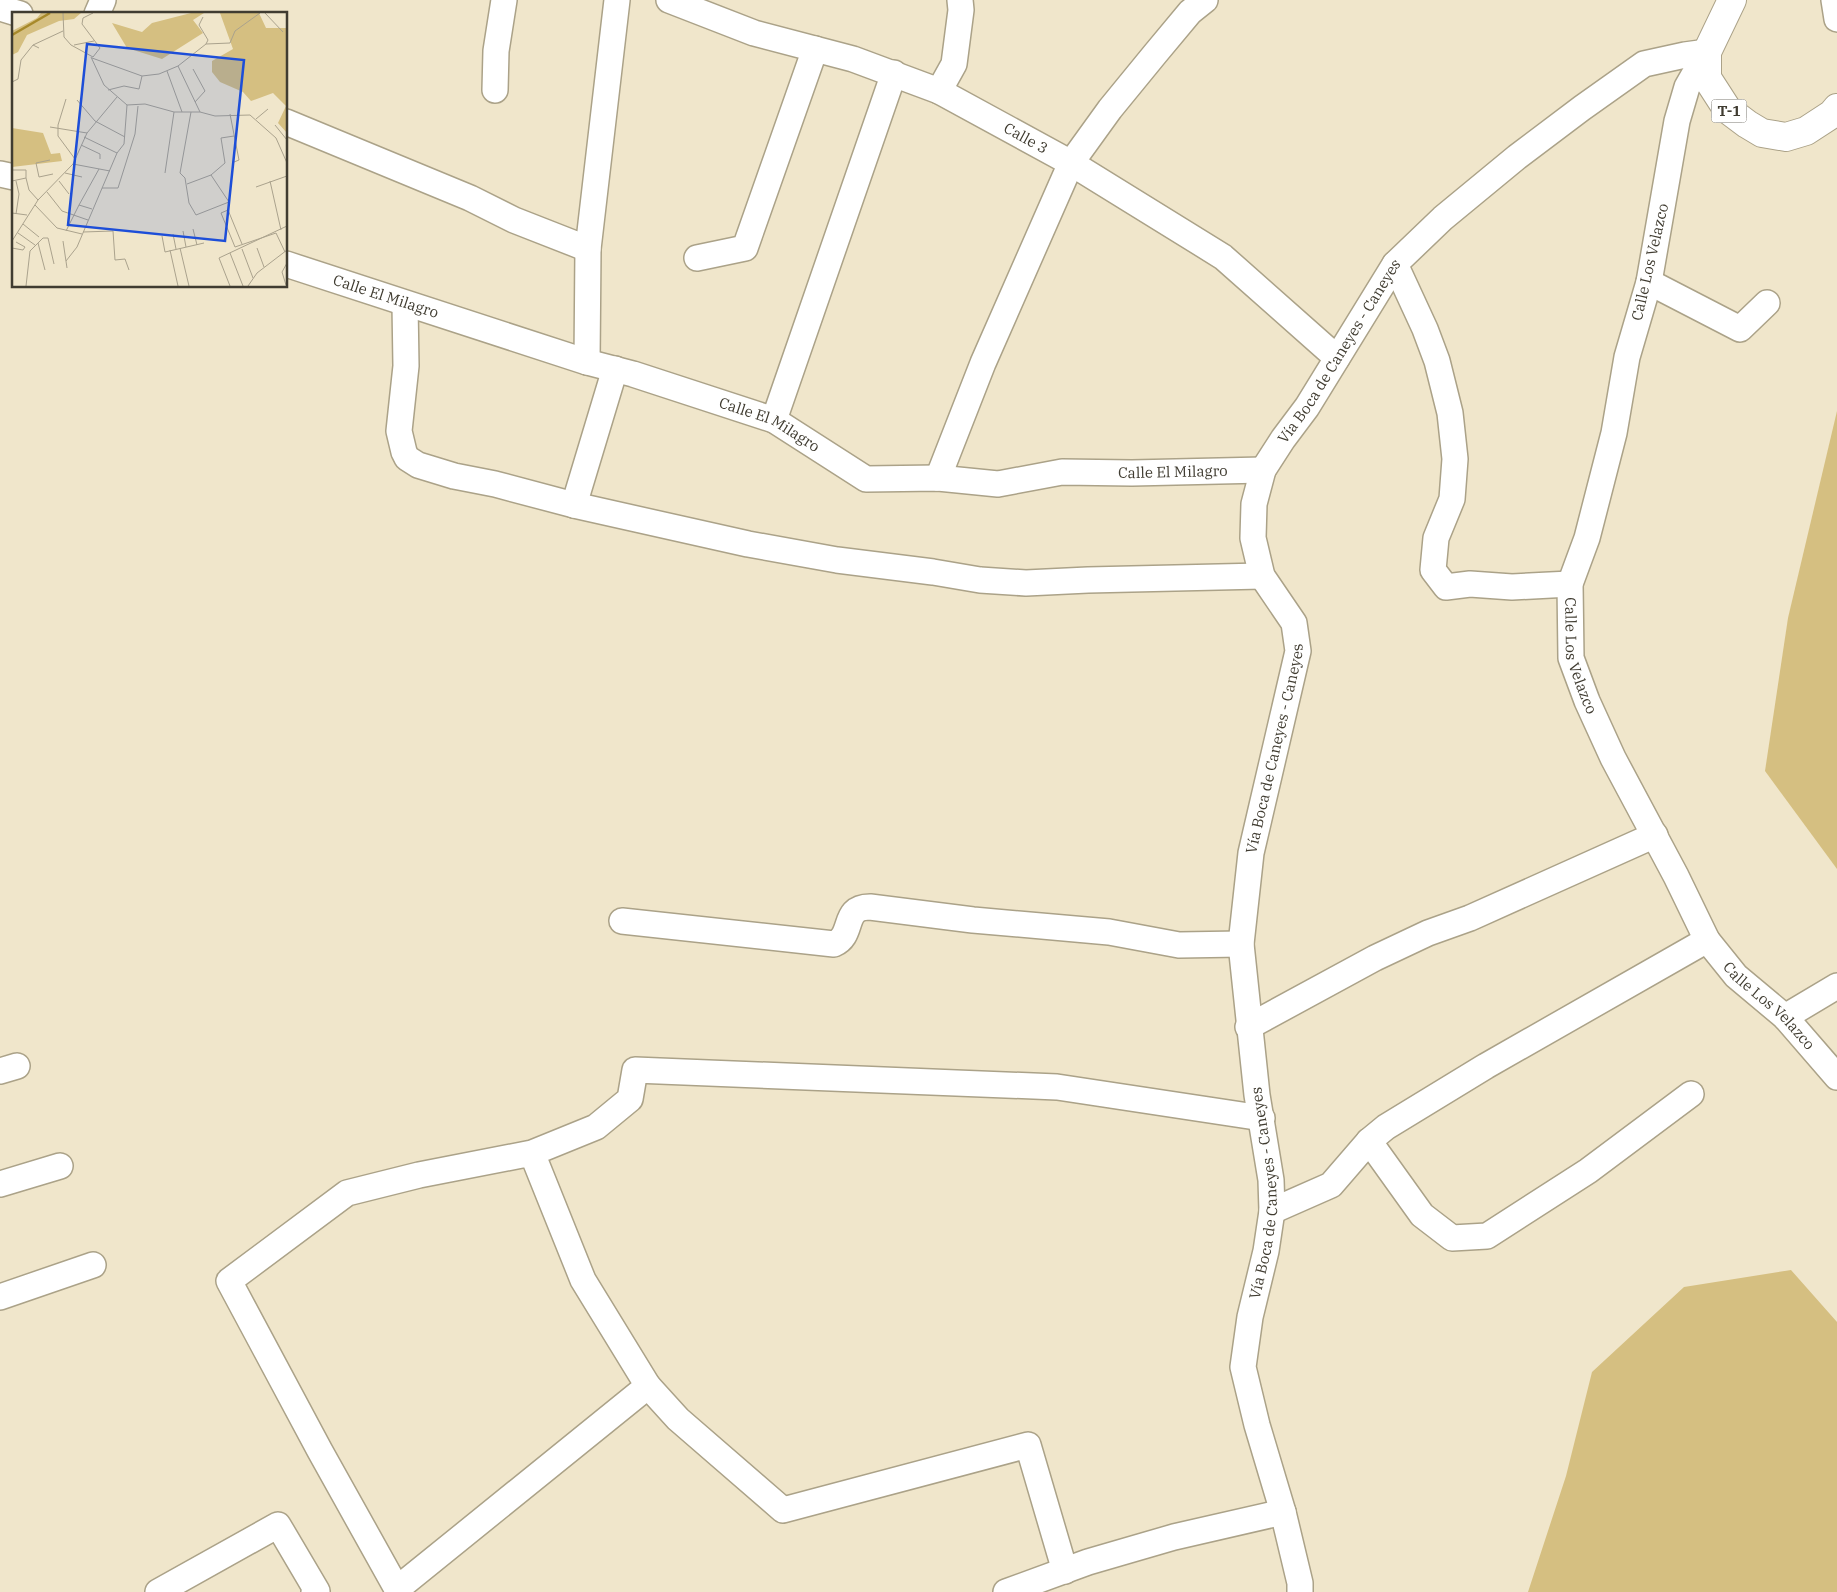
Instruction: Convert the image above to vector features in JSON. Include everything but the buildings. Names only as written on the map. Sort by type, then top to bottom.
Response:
[{"type":"highway","name":"T-1","points":[[1732,0],[1707,52],[1706,78],[1727,109],[1762,133],[1786,137],[1806,131],[1832,114],[1837,108]]},
{"type":"street","points":[[98,12],[103,0]]},
{"type":"street","points":[[495,90],[496,51],[504,0]]},
{"type":"street","points":[[586,362],[588,249],[617,0]]},
{"type":"street","name":"Calle 3","points":[[670,0],[754,33],[853,59],[939,91],[1071,163],[1223,257],[1336,358]]},
{"type":"street","points":[[939,91],[954,64],[961,10],[960,0]]},
{"type":"street","points":[[938,478],[983,363],[1071,163],[1110,109],[1155,54],[1190,12],[1205,0]]},
{"type":"street","points":[[1834,0],[1837,19]]},
{"type":"street","points":[[0,8],[13,12]]},
{"type":"street","points":[[697,258],[745,248],[815,49]]},
{"type":"street","name":"Vía Boca de Caneyes - Caneyes","points":[[1300,1592],[1300,1583],[1283,1512],[1242,1367],[1250,1318],[1266,1251],[1272,1211],[1271,1180],[1248,1027],[1241,944],[1251,852],[1298,651],[1294,623],[1262,576],[1253,538],[1254,504],[1263,470],[1306,407],[1395,264],[1443,218],[1510,164],[1582,108],[1644,64],[1707,52]]},
{"type":"street","name":"Calle Los Velazco","points":[[1707,52],[1687,87],[1677,121],[1649,282],[1627,357],[1614,433],[1587,538],[1570,584],[1570,658],[1587,702],[1613,758],[1655,835],[1707,940],[1736,976],[1785,1017],[1837,1077]]},
{"type":"street","points":[[774,420],[894,73]]},
{"type":"street","points":[[288,123],[470,198],[514,220],[588,249]]},
{"type":"street","points":[[1395,264],[1426,329],[1437,361],[1450,413],[1454,459],[1452,499],[1436,538],[1434,570],[1446,587],[1470,584],[1512,587],[1570,584]]},
{"type":"street","name":"Calle El Milagro","points":[[288,265],[586,362],[615,369],[774,420],[866,479],[938,478],[998,484],[1062,472],[1132,473],[1263,470]]},
{"type":"street","points":[[1649,282],[1740,330],[1767,303]]},
{"type":"street","points":[[405,304],[406,366],[399,431],[407,458],[418,465],[454,476],[495,484],[574,505],[748,544],[837,560],[980,580],[1026,583],[1262,576]]},
{"type":"street","points":[[574,505],[615,369]]},
{"type":"street","points":[[1248,1027],[1375,958],[1428,933],[1470,918],[1655,835]]},
{"type":"street","points":[[622,921],[834,944],[839,942],[844,936],[854,912],[864,907],[870,907],[973,920],[1109,932],[1179,945],[1241,944]]},
{"type":"street","points":[[1272,1211],[1332,1185],[1369,1142],[1386,1127],[1486,1066],[1707,940]]},
{"type":"street","points":[[1785,1017],[1837,986]]},
{"type":"street","points":[[648,1386],[397,1589],[320,1452],[229,1281],[347,1192],[419,1175],[532,1154],[596,1127],[630,1098],[635,1070],[1057,1087],[1262,1118]]},
{"type":"street","points":[[1369,1142],[1422,1215],[1452,1238],[1487,1236],[1588,1171],[1691,1094]]},
{"type":"street","points":[[532,1154],[583,1280],[648,1386],[678,1419],[783,1510],[1028,1445],[1065,1570]]},
{"type":"street","points":[[0,1184],[60,1166]]},
{"type":"street","points":[[0,1297],[93,1265]]},
{"type":"street","points":[[1006,1592],[1065,1570],[1174,1537],[1283,1512]]},
{"type":"street","points":[[158,1592],[278,1524],[316,1591],[314,1592]]},
{"type":"shaded area","points":[[1837,411],[1837,869],[1765,771],[1788,618]]},
{"type":"shaded area","points":[[1791,1270],[1837,1322],[1837,1592],[1528,1592],[1566,1476],[1592,1372],[1684,1287]]}]
